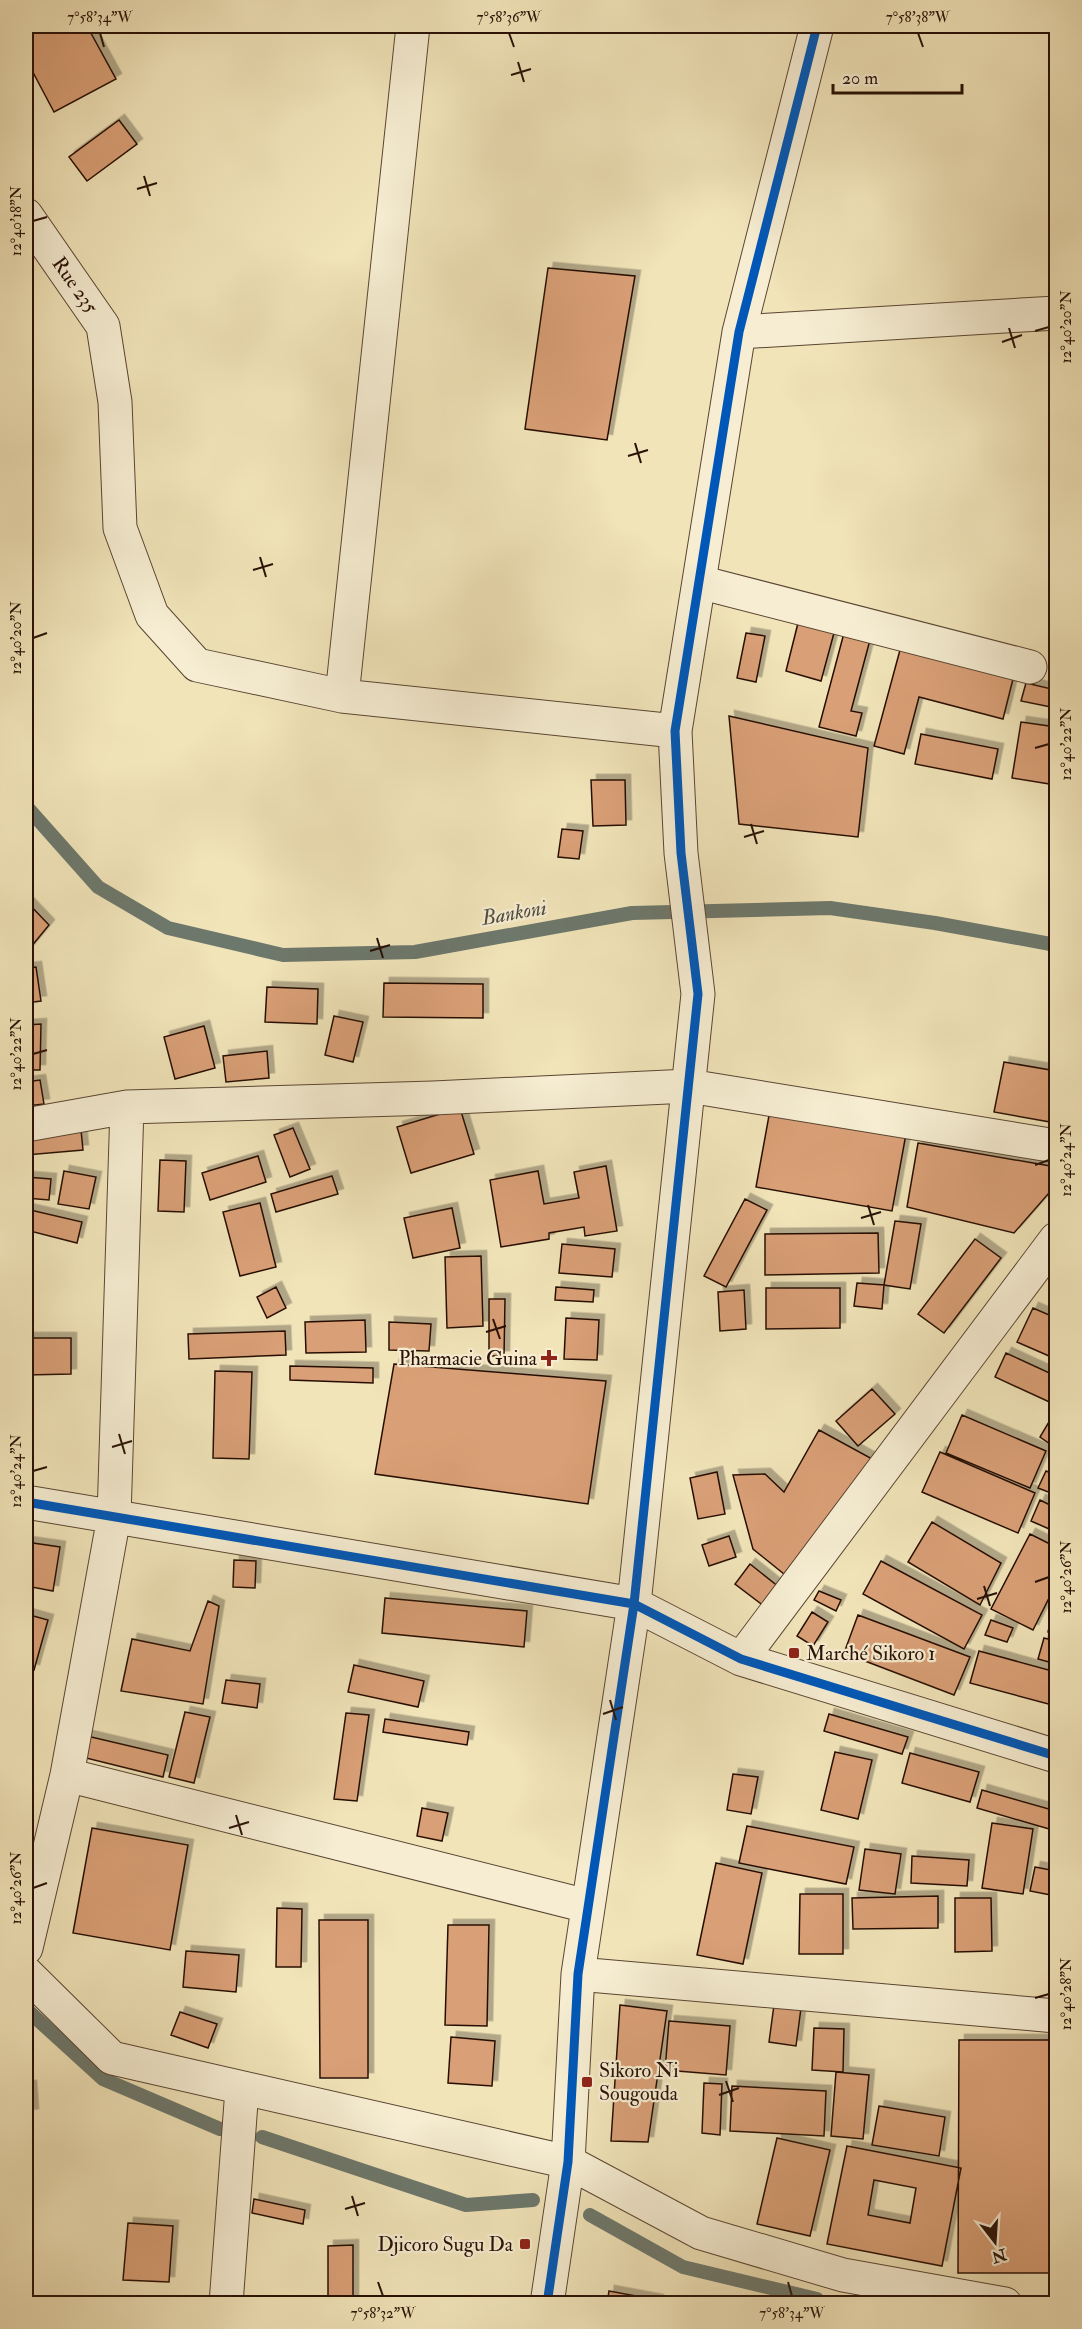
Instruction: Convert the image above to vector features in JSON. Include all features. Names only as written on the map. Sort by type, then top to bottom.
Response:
[{"type":"street","points":[[413,26],[342,696],[675,731]]},
{"type":"street","points":[[547,2304],[568,2162],[578,1974],[634,1604],[698,994],[681,853],[675,731],[739,332],[817,26]]},
{"type":"street","name":"Rue 235","points":[[26,215],[103,326],[115,402],[120,528],[152,615],[197,665],[342,696]]},
{"type":"street","points":[[739,332],[1056,312]]},
{"type":"street","points":[[699,582],[1030,667]]},
{"type":"street","points":[[26,1125],[127,1107],[433,1098],[688,1086],[1056,1146]]},
{"type":"street","points":[[26,1948],[67,1775],[114,1516],[127,1107]]},
{"type":"street","points":[[741,1659],[1056,1239]]},
{"type":"street","points":[[26,1502],[634,1604],[741,1659],[1056,1756]]},
{"type":"street","points":[[67,1775],[587,1906]]},
{"type":"street","points":[[26,1973],[112,2058],[568,2162],[701,2233],[842,2289],[1005,2304]]},
{"type":"street","points":[[578,1974],[1056,2016]]},
{"type":"street","points":[[226,2304],[242,2089]]},
{"type":"building","points":[[26,26],[87,26],[116,79],[54,112],[26,59]]},
{"type":"building","points":[[119,120],[137,144],[87,181],[69,157]]},
{"type":"building","points":[[548,268],[635,276],[607,440],[525,429]]},
{"type":"building","points":[[798,623],[834,633],[821,681],[786,671]]},
{"type":"building","points":[[746,633],[765,636],[756,682],[737,678]]},
{"type":"building","points":[[844,633],[870,640],[851,711],[862,713],[856,736],[819,727]]},
{"type":"building","points":[[900,650],[1013,679],[1003,719],[919,697],[904,754],[874,746]]},
{"type":"building","points":[[1026,683],[1056,690],[1056,708],[1021,701]]},
{"type":"building","points":[[729,716],[868,748],[858,837],[739,824]]},
{"type":"building","points":[[1021,722],[1056,727],[1056,785],[1012,778]]},
{"type":"building","points":[[921,734],[998,749],[992,779],[915,764]]},
{"type":"building","points":[[591,780],[625,780],[626,825],[593,826]]},
{"type":"building","points":[[562,829],[583,831],[579,859],[558,857]]},
{"type":"building","points":[[26,901],[49,925],[26,953]]},
{"type":"building","points":[[36,967],[41,1001],[26,1003],[26,968]]},
{"type":"building","points":[[384,983],[483,984],[483,1018],[383,1017]]},
{"type":"building","points":[[267,987],[318,989],[317,1024],[265,1022]]},
{"type":"building","points":[[334,1016],[363,1022],[353,1062],[325,1055]]},
{"type":"building","points":[[41,1024],[40,1070],[26,1070],[26,1025]]},
{"type":"building","points":[[204,1026],[215,1068],[175,1079],[164,1037]]},
{"type":"building","points":[[267,1051],[269,1078],[226,1082],[223,1056]]},
{"type":"building","points":[[1004,1062],[1056,1071],[1056,1123],[994,1112]]},
{"type":"building","points":[[40,1080],[44,1104],[26,1106],[26,1082]]},
{"type":"building","points":[[460,1108],[474,1154],[411,1173],[397,1127]]},
{"type":"building","points":[[770,1110],[906,1134],[892,1211],[756,1187]]},
{"type":"building","points":[[293,1128],[310,1169],[290,1177],[274,1135]]},
{"type":"building","points":[[81,1130],[83,1150],[26,1155],[26,1134]]},
{"type":"building","points":[[918,1143],[1056,1167],[1056,1185],[1014,1233],[907,1207]]},
{"type":"building","points":[[258,1156],[266,1182],[210,1200],[202,1173]]},
{"type":"building","points":[[160,1160],[186,1161],[184,1212],[158,1211]]},
{"type":"building","points":[[606,1166],[617,1231],[585,1236],[584,1227],[549,1233],[549,1239],[501,1247],[490,1180],[538,1171],[544,1204],[579,1198],[574,1172]]},
{"type":"building","points":[[64,1171],[96,1177],[89,1209],[58,1204]]},
{"type":"building","points":[[332,1176],[338,1194],[276,1212],[271,1194]]},
{"type":"building","points":[[26,1177],[51,1179],[49,1200],[26,1198]]},
{"type":"building","points":[[745,1199],[767,1210],[726,1287],[704,1276]]},
{"type":"building","points":[[260,1203],[276,1267],[240,1276],[223,1212]]},
{"type":"building","points":[[452,1208],[460,1248],[413,1258],[404,1218]]},
{"type":"building","points":[[26,1209],[82,1222],[77,1243],[26,1230]]},
{"type":"building","points":[[895,1221],[921,1224],[910,1289],[884,1285]]},
{"type":"building","points":[[878,1233],[879,1273],[765,1275],[765,1234]]},
{"type":"building","points":[[975,1239],[1001,1258],[944,1333],[918,1314]]},
{"type":"building","points":[[562,1244],[615,1249],[612,1277],[559,1273]]},
{"type":"building","points":[[481,1256],[483,1326],[447,1328],[445,1257]]},
{"type":"building","points":[[857,1283],[884,1285],[882,1309],[854,1306]]},
{"type":"building","points":[[276,1287],[286,1308],[267,1318],[257,1297]]},
{"type":"building","points":[[556,1287],[594,1290],[593,1302],[555,1300]]},
{"type":"building","points":[[766,1288],[840,1288],[840,1328],[766,1329]]},
{"type":"building","points":[[744,1290],[746,1329],[720,1331],[718,1292]]},
{"type":"building","points":[[489,1299],[505,1299],[504,1356],[489,1356]]},
{"type":"building","points":[[1033,1308],[1056,1318],[1056,1359],[1017,1342]]},
{"type":"building","points":[[566,1318],[599,1320],[597,1360],[564,1359]]},
{"type":"building","points":[[365,1320],[366,1352],[306,1353],[305,1322]]},
{"type":"building","points":[[389,1322],[431,1324],[429,1351],[389,1350]]},
{"type":"building","points":[[285,1331],[286,1355],[189,1359],[188,1334]]},
{"type":"building","points":[[26,1338],[71,1338],[71,1374],[26,1375]]},
{"type":"building","points":[[1006,1353],[1056,1376],[1056,1405],[995,1377]]},
{"type":"building","points":[[394,1364],[606,1381],[588,1504],[375,1474]]},
{"type":"building","points":[[290,1366],[373,1368],[373,1383],[290,1380]]},
{"type":"building","points":[[215,1371],[252,1372],[249,1459],[213,1458]]},
{"type":"building","points":[[872,1389],[895,1414],[858,1446],[836,1421]]},
{"type":"building","points":[[1056,1410],[1056,1448],[1040,1437]]},
{"type":"building","points":[[962,1415],[1046,1451],[1030,1488],[946,1453]]},
{"type":"building","points":[[819,1430],[874,1460],[784,1574],[753,1549],[733,1475],[765,1474],[784,1492]]},
{"type":"building","points":[[940,1452],[1035,1493],[1018,1533],[922,1492]]},
{"type":"building","points":[[1046,1471],[1056,1475],[1056,1495],[1038,1488]]},
{"type":"building","points":[[717,1472],[725,1514],[698,1519],[690,1478]]},
{"type":"building","points":[[1040,1500],[1056,1508],[1056,1532],[1031,1521]]},
{"type":"building","points":[[932,1522],[1001,1563],[980,1605],[908,1562]]},
{"type":"building","points":[[1030,1534],[1056,1547],[1056,1584],[1033,1630],[991,1609]]},
{"type":"building","points":[[729,1536],[736,1557],[709,1566],[702,1545]]},
{"type":"building","points":[[26,1542],[60,1547],[53,1591],[26,1586]]},
{"type":"building","points":[[234,1560],[256,1561],[255,1588],[233,1587]]},
{"type":"building","points":[[881,1561],[982,1615],[964,1649],[863,1594]]},
{"type":"building","points":[[750,1564],[784,1591],[769,1610],[735,1584]]},
{"type":"building","points":[[819,1591],[841,1600],[836,1611],[814,1600]]},
{"type":"building","points":[[385,1598],[527,1611],[524,1647],[382,1633]]},
{"type":"building","points":[[1056,1600],[1056,1634],[1048,1632]]},
{"type":"building","points":[[208,1601],[219,1606],[203,1704],[121,1691],[132,1639],[190,1651]]},
{"type":"building","points":[[812,1612],[828,1622],[813,1646],[797,1636]]},
{"type":"building","points":[[26,1614],[48,1620],[34,1670],[26,1668]]},
{"type":"building","points":[[858,1615],[970,1657],[954,1695],[844,1653]]},
{"type":"building","points":[[991,1620],[1013,1628],[1007,1642],[985,1635]]},
{"type":"building","points":[[1044,1638],[1056,1641],[1056,1664],[1038,1659]]},
{"type":"building","points":[[979,1651],[1056,1672],[1056,1706],[970,1683]]},
{"type":"building","points":[[354,1665],[424,1681],[418,1707],[348,1692]]},
{"type":"building","points":[[226,1680],[260,1684],[257,1708],[222,1703]]},
{"type":"building","points":[[185,1712],[210,1717],[194,1783],[169,1777]]},
{"type":"building","points":[[346,1713],[369,1715],[357,1801],[334,1799]]},
{"type":"building","points":[[829,1714],[908,1737],[902,1754],[824,1731]]},
{"type":"building","points":[[385,1719],[469,1732],[467,1745],[383,1732]]},
{"type":"building","points":[[87,1736],[168,1755],[163,1777],[82,1757]]},
{"type":"building","points":[[835,1752],[872,1760],[858,1819],[821,1810]]},
{"type":"building","points":[[910,1753],[979,1772],[970,1802],[902,1783]]},
{"type":"building","points":[[733,1774],[758,1777],[751,1814],[727,1810]]},
{"type":"building","points":[[982,1790],[1056,1811],[1056,1831],[977,1808]]},
{"type":"building","points":[[422,1808],[448,1813],[442,1841],[417,1836]]},
{"type":"building","points":[[992,1823],[1033,1829],[1023,1894],[982,1888]]},
{"type":"building","points":[[747,1826],[854,1847],[846,1884],[739,1863]]},
{"type":"building","points":[[92,1828],[188,1845],[170,1950],[73,1933]]},
{"type":"building","points":[[865,1849],[901,1854],[895,1894],[859,1890]]},
{"type":"building","points":[[912,1856],[969,1860],[967,1886],[911,1883]]},
{"type":"building","points":[[716,1863],[762,1873],[743,1964],[697,1955]]},
{"type":"building","points":[[1035,1867],[1056,1871],[1056,1896],[1030,1891]]},
{"type":"building","points":[[800,1894],[843,1894],[843,1954],[799,1954]]},
{"type":"building","points":[[938,1896],[938,1928],[853,1929],[852,1898]]},
{"type":"building","points":[[955,1898],[991,1898],[992,1951],[955,1952]]},
{"type":"building","points":[[277,1908],[302,1909],[301,1967],[276,1967]]},
{"type":"building","points":[[319,1920],[368,1920],[368,2078],[320,2078]]},
{"type":"building","points":[[448,1925],[489,1925],[487,2026],[445,2025]]},
{"type":"building","points":[[186,1951],[239,1955],[236,1992],[183,1987]]},
{"type":"building","points":[[620,2005],[667,2011],[648,2142],[611,2141]]},
{"type":"building","points":[[774,2005],[801,2008],[796,2046],[769,2042]]},
{"type":"building","points":[[180,2012],[217,2024],[208,2048],[171,2035]]},
{"type":"building","points":[[669,2021],[730,2026],[726,2075],[665,2070]]},
{"type":"building","points":[[814,2028],[844,2029],[843,2072],[812,2070]]},
{"type":"building","points":[[451,2037],[495,2041],[492,2086],[448,2083]]},
{"type":"building","points":[[959,2040],[1056,2040],[1056,2273],[958,2273]]},
{"type":"building","points":[[836,2072],[869,2075],[863,2139],[831,2136]]},
{"type":"building","points":[[704,2083],[722,2084],[720,2135],[702,2133]]},
{"type":"building","points":[[26,2086],[31,2086],[33,2114],[26,2115]]},
{"type":"building","points":[[732,2086],[826,2091],[824,2136],[730,2131]]},
{"type":"building","points":[[879,2106],[945,2117],[939,2156],[872,2145]]},
{"type":"building","points":[[777,2138],[830,2150],[810,2236],[757,2224]]},
{"type":"building","points":[[847,2146],[961,2168],[942,2266],[827,2244]],"holes":[[[874,2180],[916,2188],[910,2223],[868,2215]]]},
{"type":"building","points":[[254,2199],[305,2210],[303,2224],[252,2213]]},
{"type":"building","points":[[128,2223],[173,2226],[169,2282],[123,2280]]},
{"type":"building","points":[[353,2245],[353,2304],[328,2304],[328,2246]]},
{"type":"building","points":[[609,2291],[658,2300],[657,2304],[607,2304]]},
{"type":"waterway","name":"Bankoni","points":[[26,806],[98,887],[168,928],[283,955],[415,952],[632,913],[830,908],[935,923],[1056,945]]},
{"type":"waterway","points":[[26,2009],[103,2079],[220,2129]]},
{"type":"waterway","points":[[262,2137],[466,2205],[533,2200]]},
{"type":"waterway","points":[[590,2215],[683,2267],[817,2299]]},
{"type":"cycle path","points":[[547,2304],[568,2162],[578,1974],[634,1604],[698,994],[681,853],[675,731],[739,332],[817,26]]},
{"type":"cycle path","points":[[26,1502],[634,1604],[741,1659],[1056,1756]]},
{"type":"place","name":"Pharmacie Guina","points":[[549,1358]]},
{"type":"place","name":"Marché Sikoro 1","points":[[794,1653]]},
{"type":"place","name":"Sikoro Ni Sougouda","points":[[587,2082]]},
{"type":"place","name":"Djicoro Sugu Da","points":[[525,2244]]}]
